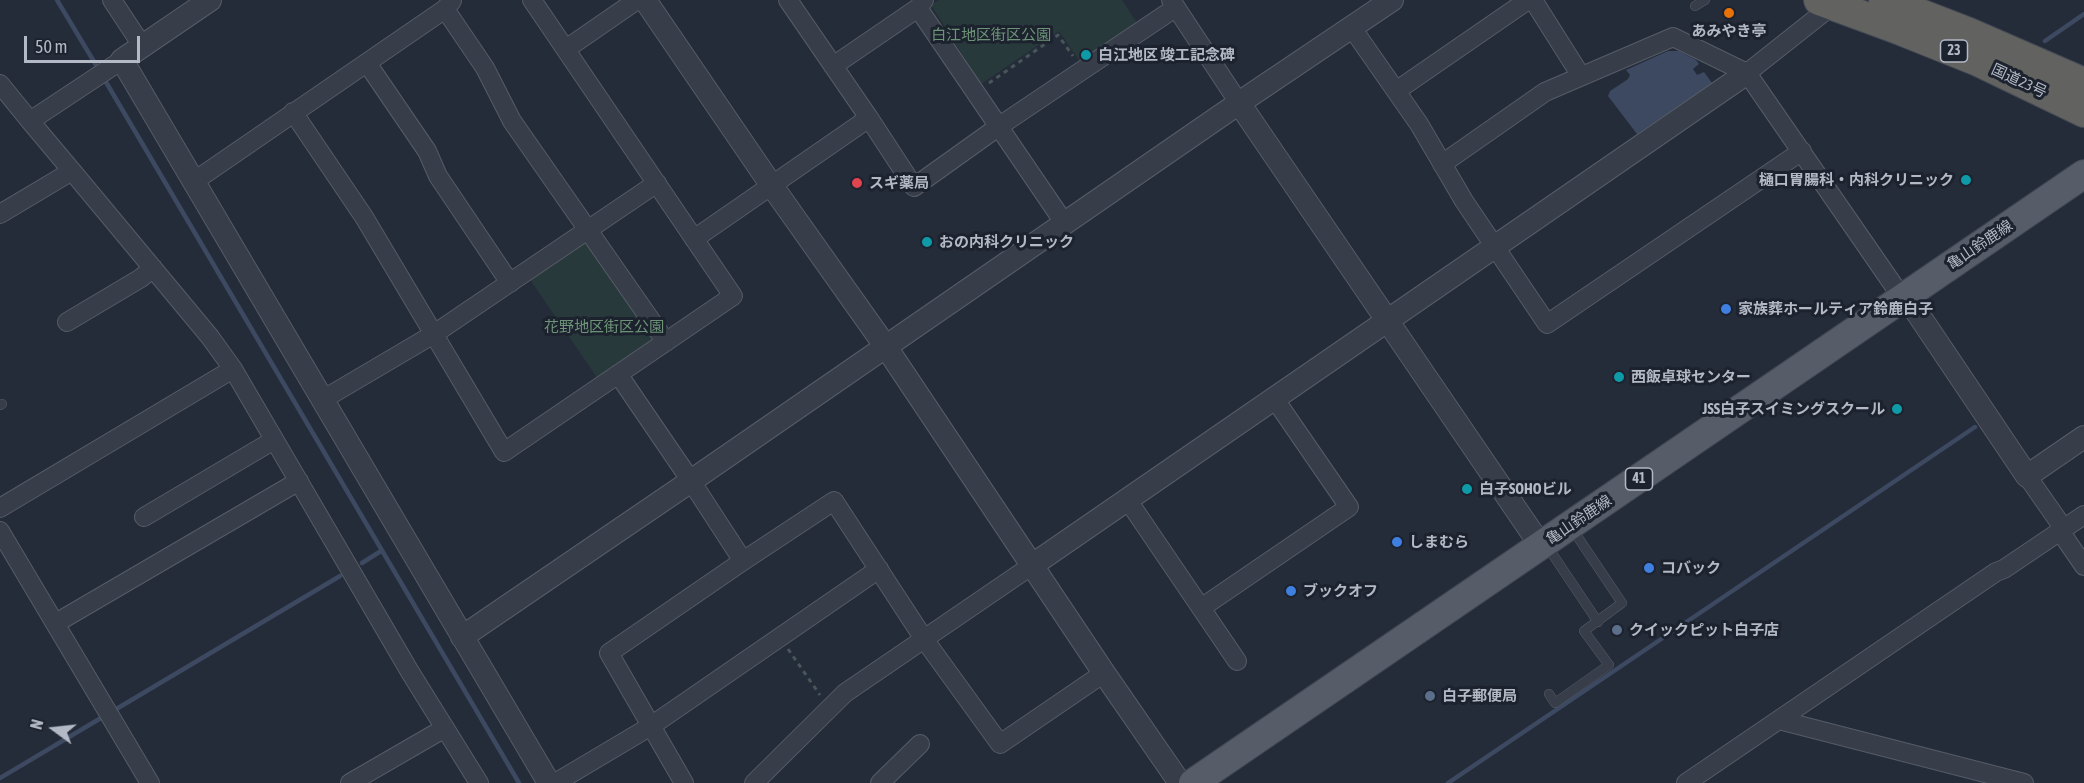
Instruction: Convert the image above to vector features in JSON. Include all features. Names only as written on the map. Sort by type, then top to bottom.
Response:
[{"type":"highway","name":"国道23号","points":[[1826,3],[1978,61],[2084,112]]},
{"type":"highway","name":"国道23号","points":[[1901,3],[2084,83]]},
{"type":"main road","name":"亀山鈴鹿線","points":[[1193,783],[2084,174]]},
{"type":"street","points":[[112,0],[143,47]]},
{"type":"street","points":[[30,121],[210,0]]},
{"type":"street","points":[[293,112],[364,217],[504,452],[734,296],[532,0]]},
{"type":"street","points":[[566,49],[637,0]]},
{"type":"street","points":[[645,0],[886,347],[1031,566],[1180,783]]},
{"type":"street","points":[[788,0],[914,187],[1173,4],[1543,545]]},
{"type":"street","points":[[462,637],[1392,0]]},
{"type":"street","points":[[1396,91],[1528,0]]},
{"type":"street","points":[[1533,0],[1581,76]]},
{"type":"street","points":[[193,182],[367,63],[447,3],[485,68],[512,121],[666,342]]},
{"type":"street","points":[[754,783],[845,693],[1747,73],[1826,3]]},
{"type":"street","points":[[833,66],[921,4],[975,92],[1065,224]]},
{"type":"street","points":[[1352,28],[1419,124],[1494,247],[1547,324],[1802,150]]},
{"type":"street","points":[[1442,164],[1545,92],[1673,37],[1747,73],[2027,476],[2084,566]]},
{"type":"street","points":[[117,63],[193,182],[549,783]]},
{"type":"street","points":[[367,63],[427,151],[438,176],[510,283]]},
{"type":"street","points":[[3,96],[30,121],[210,337],[233,369],[479,783]]},
{"type":"street","points":[[694,239],[869,118]]},
{"type":"street","points":[[0,213],[72,171]]},
{"type":"street","points":[[322,400],[434,334],[657,183]]},
{"type":"street","points":[[66,322],[141,278],[153,268]]},
{"type":"street","points":[[0,508],[233,369]]},
{"type":"street","points":[[618,374],[692,481],[743,561]]},
{"type":"street","points":[[1201,608],[1349,507],[1274,398]]},
{"type":"street","points":[[2027,476],[2084,437]]},
{"type":"street","points":[[144,517],[274,440]]},
{"type":"street","points":[[56,623],[299,481]]},
{"type":"street","points":[[1127,499],[1237,661]]},
{"type":"street","points":[[684,783],[609,653],[834,501],[924,639],[1000,744],[1104,673]]},
{"type":"street","points":[[1686,783],[1996,572],[2004,569],[2084,515]]},
{"type":"street","points":[[0,531],[150,783]]},
{"type":"street","points":[[555,783],[651,726],[879,569]]},
{"type":"street","points":[[1779,720],[2024,783]]},
{"type":"street","points":[[350,783],[445,728]]},
{"type":"street","points":[[879,783],[920,744]]},
{"type":"lane","points":[[1695,6],[1705,0]]},
{"type":"lane","points":[[1550,694],[1555,703],[1609,665],[1584,631],[1622,603],[1571,526]]},
{"type":"lane","points":[[1543,545],[1598,622]]},
{"type":"lane","points":[[1560,688],[1563,693],[1608,661]]},
{"type":"path","points":[[975,92],[1058,35],[1082,70]]},
{"type":"path","points":[[780,637],[829,708]]},
{"type":"green space","name":"白江地区街区公園","points":[[939,0],[1122,0],[1137,23],[1081,63],[1059,31],[981,84],[931,5]]},
{"type":"green space","name":"花野地区街区公園","points":[[581,243],[589,245],[652,335],[651,343],[598,379],[529,278]]},
{"type":"water","points":[[1668,51],[1679,51],[1696,60],[1699,64],[1693,69],[1697,75],[1704,72],[1712,83],[1637,134],[1608,96],[1610,91],[1628,79],[1630,75],[1626,70]]},
{"type":"waterway","points":[[57,0],[99,70]]},
{"type":"waterway","points":[[2045,41],[2084,14]]},
{"type":"waterway","points":[[103,77],[519,783]]},
{"type":"waterway","points":[[1448,783],[1975,427]]},
{"type":"waterway","points":[[362,563],[381,551]]},
{"type":"waterway","points":[[113,711],[340,576]]},
{"type":"waterway","points":[[0,778],[106,715]]},
{"type":"place","name":"あみやき亭","points":[[1729,13]]},
{"type":"place","name":"白江地区 竣工記念碑","points":[[1086,55]]},
{"type":"place","name":"樋口胃腸科・内科クリニック","points":[[1966,180]]},
{"type":"place","name":"スギ薬局","points":[[857,183]]},
{"type":"place","name":"おの内科クリニック","points":[[927,242]]},
{"type":"place","name":"家族葬ホールティア鈴鹿白子","points":[[1726,309]]},
{"type":"place","name":"西飯卓球センター","points":[[1619,377]]},
{"type":"place","name":"JSS白子スイミングスクール","points":[[1897,409]]},
{"type":"place","name":"白子SOHOビル","points":[[1467,489]]},
{"type":"place","name":"しまむら","points":[[1397,542]]},
{"type":"place","name":"コバック","points":[[1649,568]]},
{"type":"place","name":"ブックオフ","points":[[1291,591]]},
{"type":"place","name":"クイックピット白子店","points":[[1617,630]]},
{"type":"place","name":"白子郵便局","points":[[1430,696]]}]
